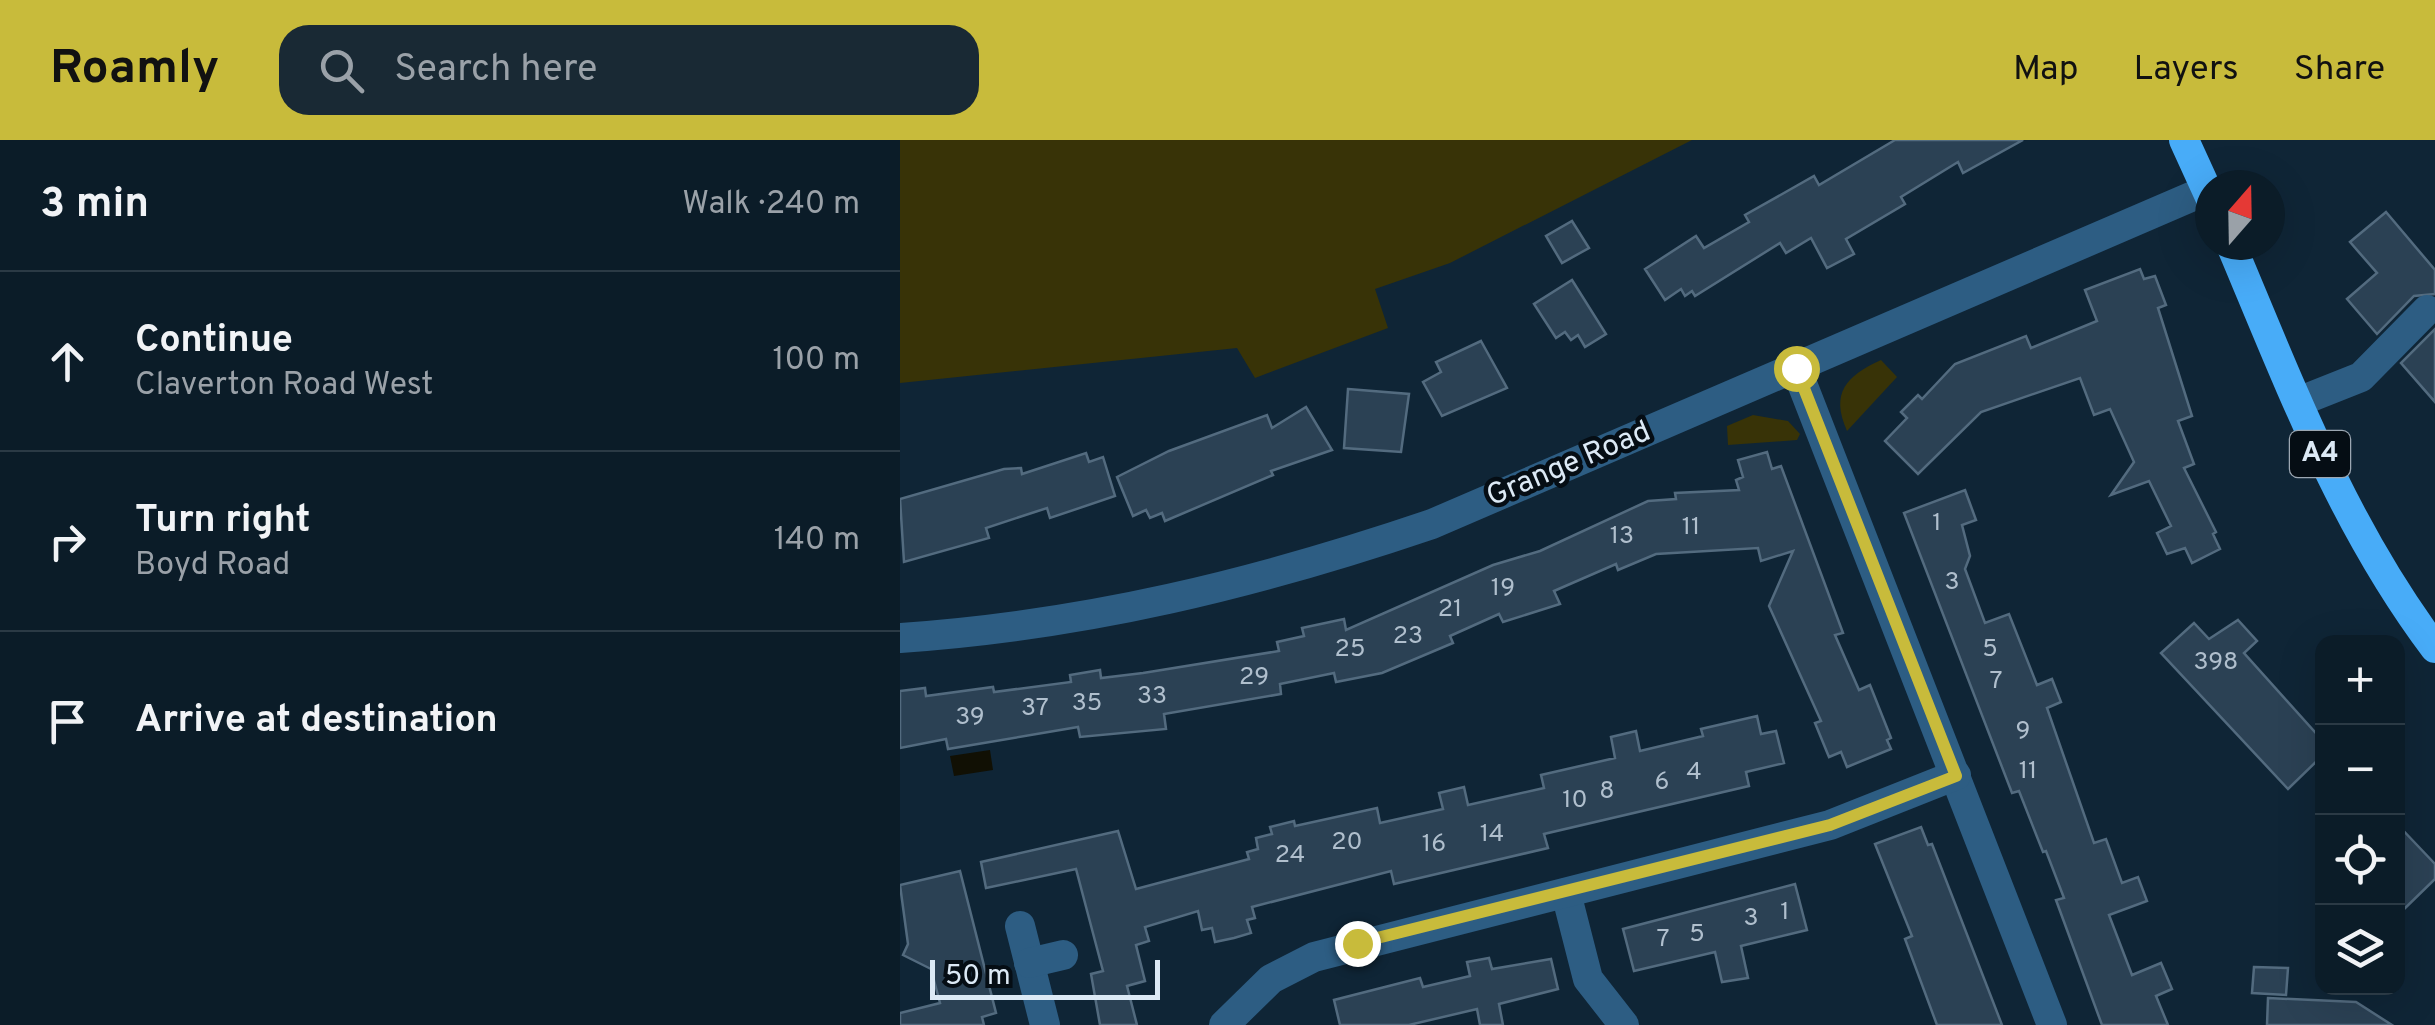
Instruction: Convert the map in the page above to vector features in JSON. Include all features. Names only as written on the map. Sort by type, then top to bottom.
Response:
[{"type":"highway","points":[[2184,140],[2198,170]]},
{"type":"highway","name":"A4","points":[[2237,260],[2337,493],[2388,586],[2435,648]]},
{"type":"street","name":"Grange Road","points":[[900,638],[976,633],[1144,608],[1306,567],[1432,524],[2195,200]]},
{"type":"street","points":[[2298,402],[2361,377],[2427,310]]},
{"type":"street","points":[[1796,368],[2052,1025]]},
{"type":"street","points":[[1224,1025],[1271,980],[1314,957],[1830,825],[1956,776]]},
{"type":"street","points":[[1566,893],[1588,978],[1624,1025]]},
{"type":"street","points":[[1020,926],[1045,1025]]},
{"type":"street","points":[[1029,963],[1063,956]]},
{"type":"shaded area","points":[[900,140],[1692,140],[1450,263],[1375,289],[1388,328],[1255,378],[1237,348],[900,383]]},
{"type":"shaded area","points":[[1881,360],[1897,377],[1847,431],[1840,406],[1844,387],[1859,372]]},
{"type":"shaded area","points":[[1753,415],[1788,421],[1800,434],[1797,440],[1728,445],[1727,426]]},
{"type":"shaded area","points":[[990,750],[993,770],[954,776],[950,756]]},
{"type":"building","points":[[1895,140],[2023,140],[1963,173],[1958,162],[1901,197],[1905,204],[1846,239],[1854,254],[1827,268],[1811,238],[1786,253],[1780,243],[1695,296],[1692,291],[1685,296],[1681,289],[1665,300],[1645,269],[1696,236],[1704,248],[1749,222],[1745,215],[1814,176],[1819,185]]},
{"type":"building","points":[[2386,212],[2435,270],[2435,294],[2414,296],[2377,334],[2347,299],[2377,273],[2350,242]]},
{"type":"building","points":[[1572,221],[1589,248],[1562,263],[1546,236]]},
{"type":"building","points":[[2140,269],[2144,279],[2155,276],[2166,305],[2158,308],[2192,416],[2178,421],[2194,464],[2184,468],[2216,532],[2213,534],[2220,549],[2192,563],[2185,548],[2167,554],[2157,533],[2171,526],[2149,481],[2111,495],[2134,462],[2110,409],[2094,415],[2080,378],[1981,412],[1918,474],[1885,441],[1907,418],[1901,412],[1918,395],[1922,399],[1955,364],[2026,336],[2031,348],[2097,321],[2085,290]]},
{"type":"building","points":[[1572,280],[1606,334],[1585,347],[1578,335],[1571,340],[1565,332],[1556,338],[1534,304]]},
{"type":"building","points":[[2435,329],[2435,402],[2401,363]]},
{"type":"building","points":[[1481,341],[1507,388],[1442,416],[1423,382],[1441,372],[1436,362]]},
{"type":"building","points":[[1348,389],[1409,394],[1401,452],[1344,448]]},
{"type":"building","points":[[1306,407],[1332,450],[1271,471],[1273,475],[1165,521],[1162,513],[1150,518],[1146,510],[1133,516],[1117,477],[1169,451],[1267,415],[1272,428]]},
{"type":"building","points":[[1767,452],[1772,469],[1781,466],[1843,633],[1835,635],[1859,690],[1870,685],[1891,738],[1887,740],[1891,749],[1847,767],[1841,752],[1829,757],[1815,723],[1821,721],[1769,606],[1793,551],[1761,561],[1758,548],[1656,554],[1618,570],[1616,564],[1554,591],[1560,604],[1503,622],[1499,614],[1450,636],[1453,643],[1382,673],[1336,682],[1334,673],[1280,684],[1281,694],[1164,714],[1166,729],[1080,737],[1078,727],[948,749],[946,739],[900,748],[900,691],[925,688],[926,696],[993,687],[994,692],[1071,682],[1070,675],[1100,670],[1101,678],[1279,651],[1277,642],[1304,636],[1302,628],[1344,619],[1346,630],[1493,565],[1540,551],[1648,501],[1676,499],[1675,493],[1739,490],[1736,480],[1743,477],[1738,460]]},
{"type":"building","points":[[1086,453],[1089,462],[1103,457],[1115,496],[1050,518],[1047,508],[986,528],[989,538],[904,562],[900,499],[1004,469],[1021,468],[1022,474]]},
{"type":"building","points":[[1965,490],[1976,520],[1962,525],[1970,556],[1965,569],[1985,623],[2009,614],[2037,685],[2052,679],[2061,702],[2047,708],[2094,843],[2106,839],[2122,883],[2138,877],[2147,901],[2109,915],[2132,975],[2161,963],[2172,989],[2156,996],[2168,1025],[2102,1025],[2056,900],[2064,898],[2046,851],[2043,852],[2019,791],[2012,793],[1904,513]]},
{"type":"building","points":[[2238,620],[2257,641],[2244,653],[2315,732],[2315,763],[2288,789],[2161,653],[2194,623],[2209,639]]},
{"type":"building","points":[[1757,716],[1761,734],[1776,731],[1784,763],[1746,772],[1749,786],[1544,834],[1548,848],[1394,884],[1391,871],[1252,907],[1255,918],[1247,920],[1251,933],[1234,938],[1215,942],[1212,928],[1202,930],[1198,911],[1145,927],[1149,941],[1136,945],[1145,981],[1127,986],[1137,1025],[1100,1025],[1091,974],[1103,971],[1076,869],[986,888],[981,862],[1118,831],[1136,889],[1249,859],[1247,852],[1258,849],[1256,838],[1272,834],[1270,827],[1294,821],[1295,826],[1377,808],[1380,823],[1443,809],[1439,793],[1464,787],[1468,805],[1544,788],[1541,775],[1615,758],[1611,737],[1636,731],[1640,751],[1703,736],[1701,729]]},
{"type":"building","points":[[1921,827],[1928,845],[1932,844],[2002,1025],[1937,1025],[1905,939],[1912,936],[1875,844]]},
{"type":"building","points":[[2405,832],[2435,864],[2435,879],[2405,908]]},
{"type":"building","points":[[960,871],[996,1013],[982,1017],[984,1025],[900,1025],[900,1013],[940,1003],[931,969],[903,955],[908,944],[900,885]]},
{"type":"building","points":[[1795,884],[1807,930],[1741,946],[1748,978],[1722,982],[1715,952],[1634,971],[1623,929]]},
{"type":"building","points":[[1489,958],[1492,969],[1551,959],[1558,989],[1499,1004],[1503,1025],[1480,1025],[1477,1009],[1409,1025],[1340,1025],[1334,1000],[1420,978],[1423,987],[1470,976],[1467,962]]},
{"type":"building","points":[[2254,967],[2288,968],[2286,995],[2252,993]]},
{"type":"building","points":[[2268,998],[2356,1002],[2392,1025],[2267,1025]]},
{"type":"route","points":[[1357,943],[1830,825],[1956,776],[1796,368]]}]
